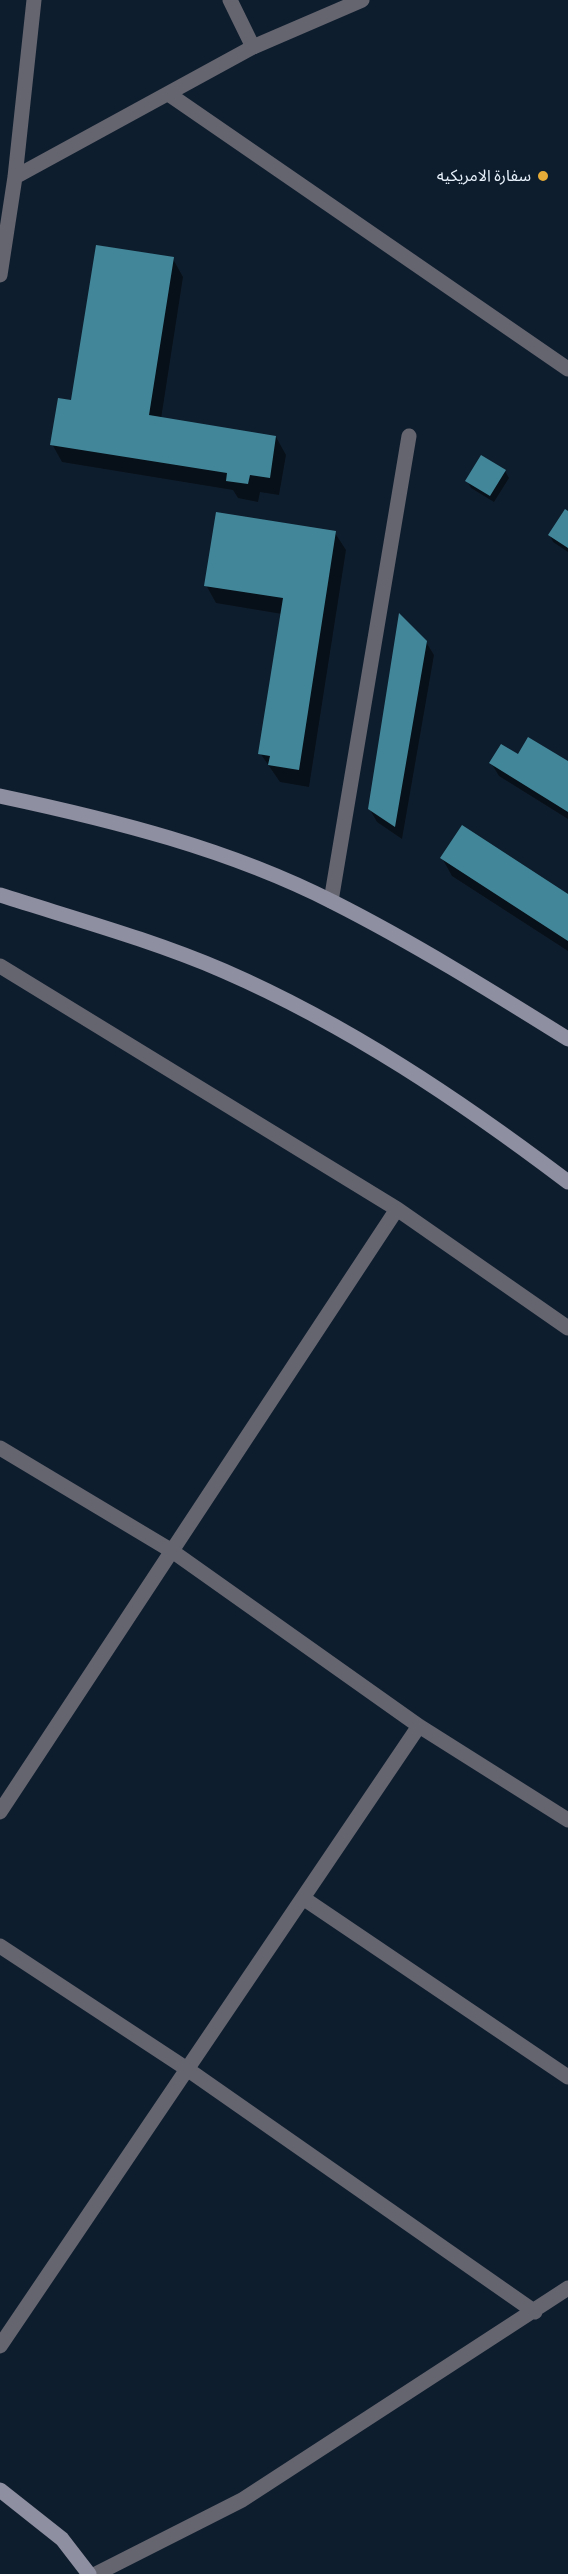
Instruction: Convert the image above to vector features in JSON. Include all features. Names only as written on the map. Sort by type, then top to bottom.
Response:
[{"type":"main road","points":[[0,796],[130,826],[200,848],[331,901],[437,959],[568,1039]]},
{"type":"main road","points":[[0,895],[130,936],[224,971],[292,1005],[383,1053],[568,1182]]},
{"type":"main road","points":[[0,2490],[62,2539],[89,2574]]},
{"type":"street","points":[[0,275],[15,177],[34,0]]},
{"type":"street","points":[[230,0],[253,47]]},
{"type":"street","points":[[15,177],[170,95],[253,47],[362,0]]},
{"type":"street","points":[[170,95],[568,369]]},
{"type":"street","points":[[331,901],[409,436]]},
{"type":"street","points":[[0,966],[397,1209],[568,1328]]},
{"type":"street","points":[[0,1812],[397,1209]]},
{"type":"street","points":[[0,1448],[172,1551],[419,1726],[568,1820]]},
{"type":"street","points":[[0,2346],[419,1726]]},
{"type":"street","points":[[303,1898],[568,2077]]},
{"type":"street","points":[[0,1946],[187,2069],[535,2312]]},
{"type":"street","points":[[96,2574],[242,2500],[535,2312],[568,2288]]},
{"type":"building","points":[[96,245],[174,257],[149,415],[276,436],[270,478],[250,475],[248,484],[226,481],[227,473],[50,445],[58,398],[71,400]]},
{"type":"building","points":[[481,455],[506,470],[490,496],[465,481]]},
{"type":"building","points":[[565,509],[568,511],[568,548],[548,535]]},
{"type":"building","points":[[216,512],[336,531],[299,770],[268,765],[270,756],[258,754],[283,598],[204,586]]},
{"type":"building","points":[[399,613],[427,641],[395,827],[368,809]]},
{"type":"building","points":[[528,737],[568,761],[568,812],[489,763],[501,744],[518,754]]},
{"type":"building","points":[[462,825],[568,894],[568,941],[440,858]]},
{"type":"place","name":"سفارة الامريكيه","points":[[543,176]]}]
